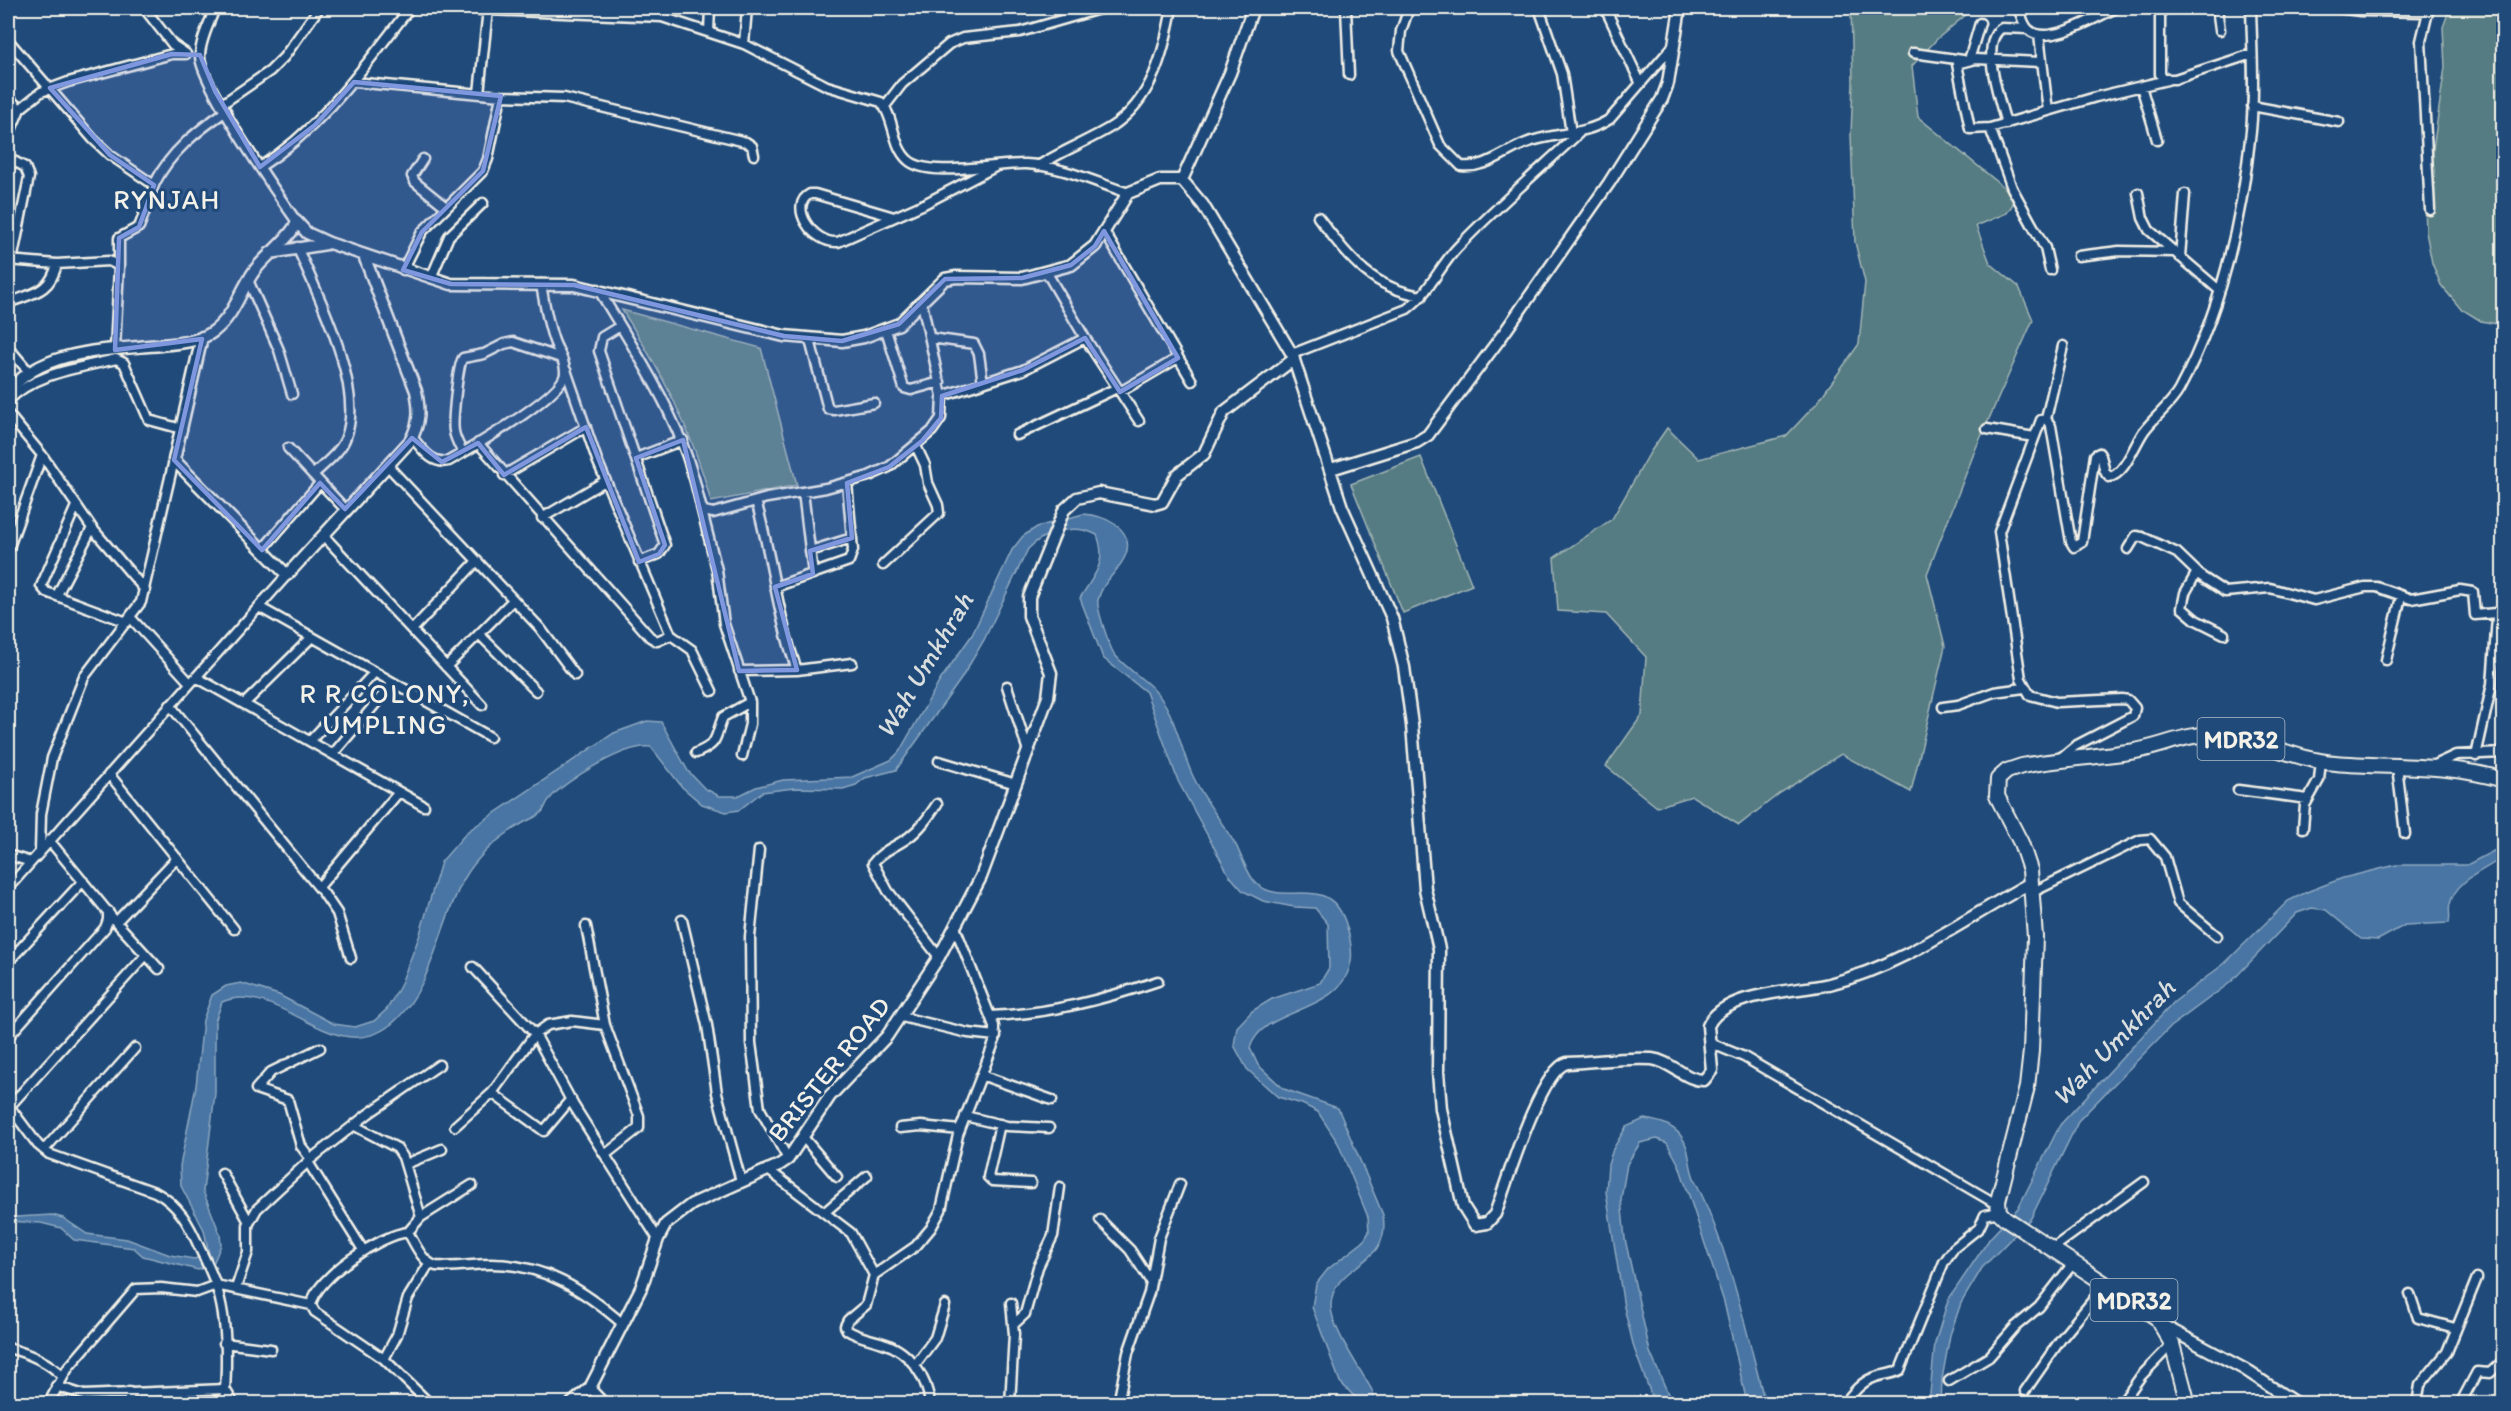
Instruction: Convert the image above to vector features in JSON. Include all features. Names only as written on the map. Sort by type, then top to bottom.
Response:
[{"type":"main road","name":"MDR32","points":[[2188,1404],[2172,1344],[2164,1326],[2140,1304],[2032,1234],[2001,1211],[2002,1182],[2017,1134],[2031,1052],[2035,972],[2032,887],[2026,854],[2000,801],[1998,779],[2007,771],[2059,759],[2135,751],[2180,737],[2204,735],[2238,738],[2321,761],[2431,767],[2504,780]]},
{"type":"street","points":[[144,8],[173,45],[186,54]]},
{"type":"street","points":[[215,8],[200,55],[204,71],[261,167],[297,222],[307,233],[403,270],[468,285],[541,284],[597,289],[684,313],[784,336],[842,341],[886,330],[899,324],[945,279],[956,277],[1022,278],[1071,265],[1095,246],[1128,193],[1160,180],[1182,180],[1199,199],[1293,357],[1342,507],[1392,618],[1404,667],[1412,725],[1421,861],[1439,949],[1441,1109],[1452,1169],[1468,1217],[1475,1225],[1490,1221],[1495,1214],[1540,1093],[1557,1067],[1567,1063],[1652,1059],[1668,1064],[1694,1078],[1704,1080],[1712,1070],[1707,1031],[1710,1021],[1740,1002],[1769,993],[1831,984],[1872,970],[2032,887],[2140,840],[2150,839],[2165,857],[2178,903],[2217,936]]},
{"type":"street","points":[[115,350],[118,238],[139,227],[154,185],[166,164],[186,141],[270,71],[284,57],[320,8]]},
{"type":"street","points":[[261,167],[288,149],[315,125],[354,82],[410,8]]},
{"type":"street","points":[[439,8],[655,12],[744,44],[814,80],[871,97],[885,106],[903,154],[916,166],[950,168],[997,165],[1038,166],[1069,173],[1128,193]]},
{"type":"street","points":[[709,32],[710,8]]},
{"type":"street","points":[[744,44],[747,8]]},
{"type":"street","points":[[885,106],[902,84],[949,44],[963,38],[1020,32],[1103,8]]},
{"type":"street","points":[[1038,166],[1111,127],[1130,111],[1160,63],[1172,8]]},
{"type":"street","points":[[1182,180],[1230,73],[1254,8]]},
{"type":"street","points":[[1346,8],[1349,75]]},
{"type":"street","points":[[1397,8],[1408,8],[1401,31],[1399,51],[1432,129],[1451,159],[1461,166],[1484,165],[1526,143],[1556,134],[1575,133],[1599,127],[1610,119],[1672,46]]},
{"type":"street","points":[[1539,8],[1562,74],[1575,133]]},
{"type":"street","points":[[1605,8],[1640,82]]},
{"type":"street","points":[[1331,469],[1417,442],[1428,435],[1504,333],[1609,183],[1662,99],[1668,83],[1672,46],[1680,8]]},
{"type":"street","points":[[2018,8],[2028,29]]},
{"type":"street","points":[[2006,124],[1990,59],[1997,31],[2006,28],[2028,29],[2039,35],[2070,30],[2116,8]]},
{"type":"street","points":[[2160,8],[2160,74],[2167,80]]},
{"type":"street","points":[[2217,8],[2220,30]]},
{"type":"street","points":[[2046,419],[2051,426],[2074,547],[2082,542],[2095,456],[2101,456],[2104,471],[2109,477],[2118,474],[2143,432],[2178,392],[2200,344],[2219,290],[2244,181],[2252,106],[2251,8]]},
{"type":"street","points":[[2344,8],[2427,10],[2421,40],[2430,210]]},
{"type":"street","points":[[479,93],[488,9]]},
{"type":"street","points":[[1980,22],[1966,60],[1957,64],[1968,124],[1970,129],[1975,131],[2167,80],[2252,54]]},
{"type":"street","points":[[2039,35],[2040,62],[2048,111]]},
{"type":"street","points":[[8,40],[50,88],[73,119],[110,155],[154,185]]},
{"type":"street","points":[[1913,53],[1966,60],[2040,62]]},
{"type":"street","points":[[8,137],[20,109],[31,99],[50,88],[172,54],[200,55]]},
{"type":"street","points":[[354,82],[501,96],[564,98],[746,142],[752,146],[754,155]]},
{"type":"street","points":[[2141,86],[2157,140]]},
{"type":"street","points":[[403,270],[422,232],[483,171],[488,159],[501,96]]},
{"type":"street","points":[[8,97],[20,109]]},
{"type":"street","points":[[2252,106],[2339,122]]},
{"type":"street","points":[[1990,128],[2012,188],[2038,233],[2050,270]]},
{"type":"street","points":[[1293,357],[1407,309],[1422,296],[1451,255],[1478,226],[1575,133]]},
{"type":"street","points":[[8,158],[25,167],[29,177],[10,261],[57,264],[109,261],[119,266]]},
{"type":"street","points":[[423,159],[412,176],[415,182],[446,207]]},
{"type":"street","points":[[894,216],[815,194],[810,194],[804,200],[802,211],[808,228],[829,243],[847,239],[931,201],[997,165]]},
{"type":"street","points":[[2138,193],[2143,219],[2149,230],[2219,290]]},
{"type":"street","points":[[2177,254],[2185,194]]},
{"type":"street","points":[[432,278],[449,236],[483,203]]},
{"type":"street","points":[[1318,217],[1352,258],[1376,280],[1394,291],[1422,296]]},
{"type":"street","points":[[8,392],[28,372],[56,360],[202,338],[217,329],[228,318],[248,280],[267,254],[291,233],[297,222]]},
{"type":"street","points":[[1104,231],[1192,381]]},
{"type":"street","points":[[267,254],[329,243]]},
{"type":"street","points":[[297,247],[340,352],[349,399],[347,435],[342,445],[313,475]]},
{"type":"street","points":[[2078,256],[2119,251],[2177,254]]},
{"type":"street","points":[[8,888],[345,509],[412,437],[419,413],[416,391],[364,256]]},
{"type":"street","points":[[8,303],[48,286],[54,279],[57,264]]},
{"type":"street","points":[[1047,273],[1085,338],[1139,421]]},
{"type":"street","points":[[248,280],[276,341],[292,394]]},
{"type":"street","points":[[541,284],[547,317],[585,428],[639,562],[670,635],[692,650],[712,691]]},
{"type":"street","points":[[597,289],[654,382],[683,440],[717,570],[724,624],[750,702],[750,724],[742,756]]},
{"type":"street","points":[[701,506],[705,511],[713,513],[756,501],[847,483],[889,468],[915,446],[938,424],[942,408],[940,382],[922,303]]},
{"type":"street","points":[[620,326],[602,337],[599,351],[665,545],[659,554],[639,562]]},
{"type":"street","points":[[886,330],[903,388],[911,390],[940,382]]},
{"type":"street","points":[[40,851],[45,782],[76,694],[92,666],[129,620],[145,590],[202,338]]},
{"type":"street","points":[[931,338],[974,344],[979,354],[983,383]]},
{"type":"street","points":[[942,396],[1023,370],[1085,338]]},
{"type":"street","points":[[810,340],[828,409],[874,403]]},
{"type":"street","points":[[463,453],[456,441],[453,426],[458,368],[463,358],[484,354],[513,342],[561,358]]},
{"type":"street","points":[[2059,759],[2074,746],[2136,713],[2134,705],[2122,699],[2069,702],[2044,700],[2030,695],[2024,687],[1998,539],[2001,523],[2034,437],[2042,420],[2046,419],[2064,346]]},
{"type":"street","points":[[8,347],[28,372]]},
{"type":"street","name":"BRISTER ROAD","points":[[571,1404],[590,1388],[641,1288],[658,1239],[666,1224],[692,1204],[779,1165],[788,1158],[830,1096],[902,1017],[939,957],[981,877],[1048,697],[1051,673],[1029,616],[1029,597],[1055,538],[1064,510],[1070,503],[1086,495],[1098,493],[1155,504],[1162,501],[1177,475],[1204,454],[1220,418],[1229,407],[1261,386],[1293,357]]},
{"type":"street","points":[[1017,435],[1118,390],[1178,358]]},
{"type":"street","points":[[8,401],[20,389],[40,380],[116,359],[124,363],[149,420],[182,429]]},
{"type":"street","points":[[412,437],[436,461],[449,460],[463,453],[553,392],[562,381],[565,369]]},
{"type":"street","points":[[8,414],[42,455],[92,528],[145,590]]},
{"type":"street","points":[[504,475],[585,428]]},
{"type":"street","points":[[1987,429],[2034,437]]},
{"type":"street","points":[[636,458],[683,440]]},
{"type":"street","points":[[478,443],[542,518],[650,637],[657,641],[670,635]]},
{"type":"street","points":[[883,565],[939,513],[928,483],[925,465],[915,446]]},
{"type":"street","points":[[288,448],[345,509]]},
{"type":"street","points":[[8,546],[42,455]]},
{"type":"street","points":[[174,460],[287,575]]},
{"type":"street","points":[[387,465],[550,639],[575,675]]},
{"type":"street","points":[[542,518],[605,481]]},
{"type":"street","points":[[262,550],[320,483]]},
{"type":"street","points":[[775,587],[849,561],[853,550],[847,483]]},
{"type":"street","points":[[803,492],[813,574]]},
{"type":"street","points":[[756,501],[771,558],[785,634],[797,670]]},
{"type":"street","points":[[76,506],[42,582],[43,590],[129,620],[193,680],[244,704],[424,806]]},
{"type":"street","points":[[57,595],[92,528]]},
{"type":"street","points":[[323,535],[482,705]]},
{"type":"street","points":[[2128,549],[2136,536],[2142,537],[2177,553],[2197,572],[2225,592],[2270,588],[2314,600],[2351,589],[2377,587],[2401,597],[2422,599],[2467,589],[2473,591],[2475,615],[2495,613],[2492,684],[2476,756]]},
{"type":"street","points":[[810,551],[852,538]]},
{"type":"street","points":[[412,630],[477,561]]},
{"type":"street","points":[[2197,572],[2185,593],[2182,608],[2196,620],[2224,634]]},
{"type":"street","points":[[2386,660],[2401,597]]},
{"type":"street","points":[[446,667],[513,600]]},
{"type":"street","points":[[259,607],[490,737]]},
{"type":"street","points":[[479,634],[536,691]]},
{"type":"street","points":[[244,704],[312,637]]},
{"type":"street","points":[[740,671],[797,670],[852,663]]},
{"type":"street","points":[[310,741],[375,672]]},
{"type":"street","points":[[333,754],[393,683]]},
{"type":"street","points":[[1007,686],[1028,751]]},
{"type":"street","points":[[1943,706],[1958,705],[1994,692],[2024,687]]},
{"type":"street","points":[[696,753],[708,748],[717,740],[723,717],[750,702]]},
{"type":"street","points":[[170,705],[319,887],[337,913],[351,958]]},
{"type":"street","points":[[2431,767],[2448,757],[2504,753]]},
{"type":"street","points":[[939,761],[1016,784]]},
{"type":"street","points":[[2303,828],[2308,799],[2319,780],[2321,761]]},
{"type":"street","points":[[2397,766],[2405,834]]},
{"type":"street","points":[[109,774],[234,929]]},
{"type":"street","points":[[2238,790],[2308,799]]},
{"type":"street","points":[[319,887],[399,792]]},
{"type":"street","points":[[937,804],[923,824],[910,836],[880,855],[873,863],[874,870],[888,891],[939,957]]},
{"type":"street","points":[[49,840],[116,922],[159,969]]},
{"type":"street","points":[[759,850],[750,937],[752,1043],[760,1109],[788,1158]]},
{"type":"street","points":[[8,855],[30,862]]},
{"type":"street","points":[[116,922],[177,858]]},
{"type":"street","points":[[8,962],[83,881]]},
{"type":"street","points":[[8,1037],[105,928],[108,911]]},
{"type":"street","points":[[682,920],[707,1025],[717,1094],[741,1181]]},
{"type":"street","points":[[586,926],[605,1025],[639,1116],[639,1128],[605,1155]]},
{"type":"street","points":[[930,1404],[925,1381],[915,1365],[886,1343],[847,1330],[845,1326],[848,1320],[866,1305],[874,1275],[916,1246],[931,1228],[947,1188],[960,1130],[996,1036],[955,927]]},
{"type":"street","points":[[146,955],[8,1106],[44,1150],[56,1157],[162,1196],[182,1214],[215,1283],[223,1321],[224,1404]]},
{"type":"street","points":[[473,967],[535,1034],[571,1099],[658,1239]]},
{"type":"street","points":[[990,1016],[1028,1014],[1085,1004],[1158,981]]},
{"type":"street","points":[[902,1017],[968,1033],[996,1036]]},
{"type":"street","points":[[455,1126],[492,1093],[535,1034],[558,1022],[572,1021],[605,1025]]},
{"type":"street","points":[[1710,1043],[1744,1057],[2001,1211]]},
{"type":"street","points":[[44,1150],[135,1048]]},
{"type":"street","points":[[320,1048],[271,1072],[256,1089],[258,1092],[288,1100],[301,1146],[363,1250]]},
{"type":"street","points":[[236,1288],[248,1252],[249,1222],[257,1209],[309,1161],[439,1065]]},
{"type":"street","points":[[981,1075],[1052,1100]]},
{"type":"street","points":[[492,1093],[544,1131],[571,1099]]},
{"type":"street","points":[[965,1116],[1000,1124],[1049,1128]]},
{"type":"street","points":[[1000,1124],[988,1177],[992,1181],[1031,1183]]},
{"type":"street","points":[[355,1126],[397,1148],[406,1164],[421,1217]]},
{"type":"street","points":[[900,1128],[921,1126],[960,1130]]},
{"type":"street","points":[[803,1137],[837,1177]]},
{"type":"street","points":[[406,1164],[442,1149]]},
{"type":"street","points":[[767,1169],[851,1233],[874,1275]]},
{"type":"street","points":[[222,1173],[249,1222]]},
{"type":"street","points":[[825,1212],[867,1176]]},
{"type":"street","points":[[2053,1248],[2144,1182]]},
{"type":"street","points":[[1118,1404],[1128,1353],[1151,1282],[1159,1238],[1180,1184]]},
{"type":"street","points":[[430,1404],[384,1359],[315,1312],[311,1305],[313,1295],[319,1287],[363,1250],[400,1233],[408,1232],[421,1217],[472,1185]]},
{"type":"street","points":[[1013,1326],[1025,1314],[1038,1267],[1053,1236],[1060,1187]]},
{"type":"street","points":[[1844,1404],[1855,1390],[1868,1380],[1892,1375],[1900,1370],[1944,1262],[1954,1248],[1979,1228],[1985,1215],[2001,1211]]},
{"type":"street","points":[[1100,1220],[1130,1250],[1151,1282]]},
{"type":"street","points":[[408,1232],[429,1264],[444,1266],[493,1264],[544,1273],[575,1286],[623,1324]]},
{"type":"street","points":[[1949,1381],[1989,1357],[2015,1327],[2039,1307],[2074,1262]]},
{"type":"street","points":[[384,1359],[397,1335],[408,1298],[429,1264]]},
{"type":"street","points":[[2417,1404],[2420,1385],[2442,1360],[2477,1278]]},
{"type":"street","points":[[48,1404],[62,1376],[136,1289],[161,1288],[197,1292],[215,1283],[311,1305]]},
{"type":"street","points":[[2025,1391],[2061,1339],[2107,1283]]},
{"type":"street","points":[[2410,1294],[2418,1318],[2455,1328]]},
{"type":"street","points":[[1010,1404],[1013,1326],[1011,1302]]},
{"type":"street","points":[[915,1365],[935,1338],[945,1305]]},
{"type":"street","points":[[2164,1326],[2244,1369],[2297,1404]]},
{"type":"street","points":[[224,1343],[271,1349]]},
{"type":"street","points":[[2121,1404],[2141,1376],[2172,1344]]},
{"type":"street","points":[[8,1348],[34,1357],[54,1368],[62,1376]]},
{"type":"street","points":[[2460,1404],[2476,1372],[2490,1373],[2504,1360]]},
{"type":"street","points":[[56,1386],[84,1395],[225,1389]]},
{"type":"street","points":[[590,1388],[605,1404]]},
{"type":"street","points":[[225,1389],[234,1404]]},
{"type":"street","points":[[129,1392],[129,1404]]},
{"type":"highlighted area","points":[[172,54],[200,55],[215,91],[260,167],[315,125],[354,82],[501,96],[483,171],[422,232],[403,270],[451,284],[574,285],[784,336],[842,341],[899,324],[945,279],[1022,278],[1071,265],[1095,246],[1104,231],[1178,358],[1120,392],[1085,338],[1023,370],[942,396],[941,418],[922,441],[889,467],[847,483],[852,538],[810,551],[813,574],[775,587],[797,670],[739,671],[683,440],[636,458],[665,545],[659,554],[639,562],[586,427],[504,475],[478,443],[442,462],[412,438],[345,509],[320,483],[262,550],[174,460],[202,339],[115,350],[119,238],[139,227],[154,185],[110,155],[50,88]]},
{"type":"green space","points":[[1851,8],[1974,8],[1937,39],[1912,66],[1918,117],[2017,198],[2007,213],[1976,226],[1990,263],[2019,287],[2033,320],[1976,448],[1927,574],[1945,646],[1911,792],[1841,754],[1780,793],[1739,825],[1692,796],[1657,807],[1606,766],[1642,715],[1646,657],[1606,614],[1558,611],[1554,558],[1612,519],[1667,428],[1699,459],[1786,436],[1817,403],[1859,344],[1865,282],[1855,242],[1851,135],[1853,82]]},
{"type":"green space","points":[[2450,8],[2503,8],[2503,325],[2481,321],[2460,308],[2441,285],[2432,263],[2426,232],[2425,204],[2445,67],[2443,27]]},
{"type":"green space","points":[[622,310],[761,348],[797,485],[711,502],[695,451],[674,402]]},
{"type":"green space","points":[[1421,457],[1472,585],[1403,613],[1351,484]]},
{"type":"water","points":[[1083,514],[1099,517],[1115,524],[1126,536],[1128,545],[1120,566],[1103,587],[1098,600],[1101,619],[1113,651],[1154,690],[1166,706],[1197,783],[1237,847],[1250,876],[1267,890],[1279,893],[1316,894],[1327,898],[1337,906],[1345,921],[1350,941],[1351,961],[1345,979],[1333,992],[1319,1001],[1270,1024],[1258,1034],[1250,1048],[1258,1065],[1284,1089],[1338,1108],[1383,1215],[1383,1232],[1379,1245],[1371,1255],[1341,1280],[1334,1291],[1331,1305],[1336,1325],[1373,1392],[1375,1403],[1361,1403],[1340,1382],[1312,1307],[1316,1284],[1328,1269],[1363,1242],[1369,1232],[1368,1217],[1338,1143],[1318,1112],[1302,1104],[1278,1097],[1247,1069],[1234,1045],[1237,1027],[1252,1011],[1272,999],[1320,983],[1329,968],[1328,924],[1315,908],[1294,907],[1263,901],[1243,891],[1229,875],[1178,781],[1146,692],[1103,658],[1080,598],[1098,568],[1101,553],[1097,535],[1088,531],[1070,529],[1052,533],[1028,549],[984,640],[961,679],[896,770],[865,778],[856,785],[843,789],[794,788],[762,792],[739,810],[726,812],[702,804],[682,787],[651,747],[640,747],[627,751],[596,765],[567,783],[549,800],[540,814],[506,834],[476,862],[455,896],[419,990],[395,1021],[373,1034],[352,1037],[330,1032],[265,1002],[244,998],[222,1002],[215,1022],[215,1093],[203,1191],[220,1234],[221,1245],[213,1264],[198,1270],[143,1256],[134,1248],[74,1240],[61,1228],[41,1223],[8,1221],[8,1214],[16,1217],[52,1215],[63,1218],[87,1234],[127,1239],[170,1255],[194,1259],[209,1254],[204,1230],[181,1186],[180,1166],[196,1086],[203,1020],[212,995],[226,986],[241,983],[279,995],[334,1024],[355,1027],[374,1021],[387,1009],[400,986],[419,937],[441,862],[468,831],[614,733],[647,721],[661,722],[688,771],[704,788],[719,796],[738,796],[756,787],[783,780],[852,777],[891,760],[899,752],[941,679],[972,635],[1012,550],[1023,536],[1037,527]]},
{"type":"water","points":[[2503,846],[2503,857],[2472,876],[2453,895],[2449,909],[2449,923],[2405,925],[2378,940],[2361,939],[2326,910],[2312,908],[2297,913],[2231,982],[2170,1027],[2079,1120],[2031,1218],[1982,1268],[1961,1303],[1950,1335],[1942,1379],[1941,1403],[1929,1404],[1935,1343],[1948,1300],[1990,1238],[2018,1208],[2060,1125],[2174,1002],[2225,963],[2288,901],[2309,891],[2343,878],[2396,865],[2467,865]]},
{"type":"water","points":[[1644,1119],[1669,1126],[1684,1141],[1693,1175],[1718,1234],[1727,1262],[1765,1403],[1747,1403],[1724,1302],[1679,1165],[1667,1143],[1657,1139],[1640,1143],[1627,1164],[1621,1199],[1625,1239],[1650,1352],[1672,1403],[1655,1403],[1653,1400],[1634,1348],[1624,1307],[1606,1192],[1608,1165],[1613,1149],[1626,1127]]},
{"type":"district","name":"RYNJAH","points":[[167,199]]},
{"type":"district","name":"R R COLONY, UMPLING","points":[[385,708]]},
{"type":"water label","name":"Wah Umkhrah","points":[[924,665]]},
{"type":"water label","name":"Wah Umkhrah","points":[[2113,1042]]}]
